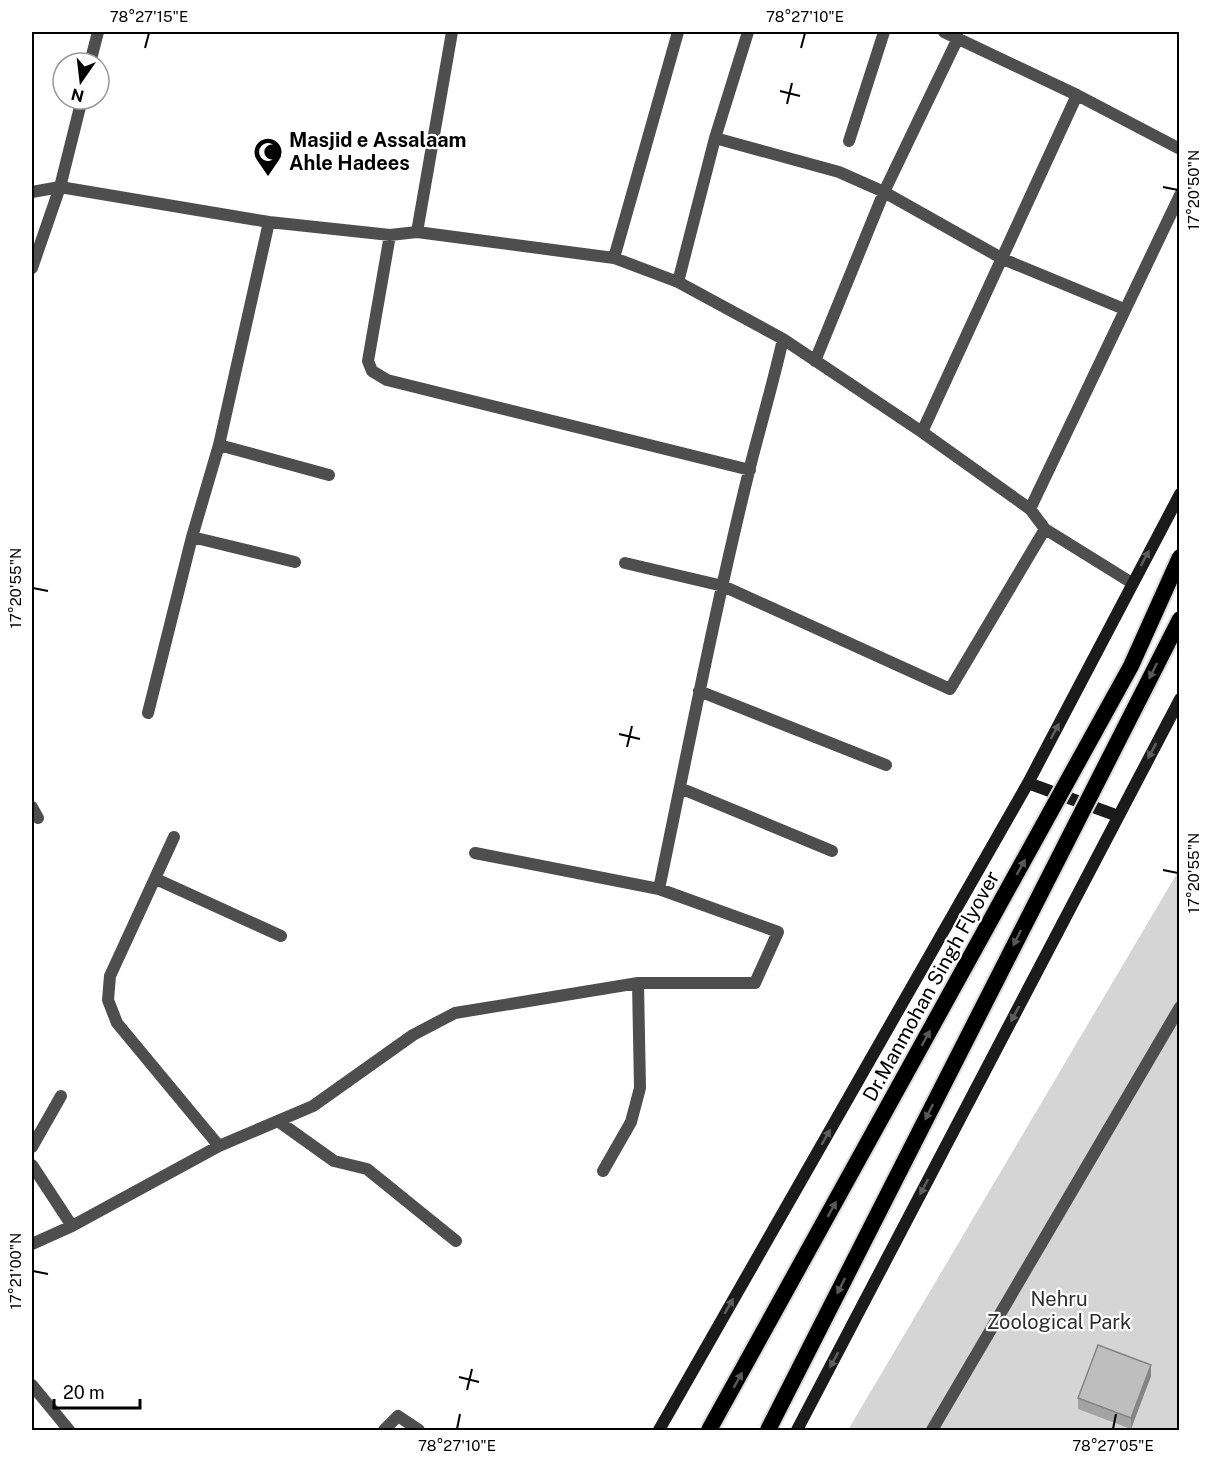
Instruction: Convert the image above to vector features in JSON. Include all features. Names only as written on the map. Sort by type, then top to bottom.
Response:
[{"type":"highway","name":"Dr.Manmohan Singh Flyover","points":[[709,1431],[1131,666],[1179,558]]},
{"type":"highway","points":[[768,1431],[1179,619]]},
{"type":"main road","points":[[659,1431],[1028,783],[1179,494]]},
{"type":"main road","points":[[797,1431],[1179,699]]},
{"type":"main road","points":[[1028,783],[1118,816]]},
{"type":"street","points":[[93,51],[98,32]]},
{"type":"street","points":[[417,232],[452,32]]},
{"type":"street","points":[[614,258],[678,32]]},
{"type":"street","points":[[678,282],[715,138],[748,32]]},
{"type":"street","points":[[849,141],[884,32]]},
{"type":"street","points":[[944,32],[1077,95],[1179,149]]},
{"type":"street","points":[[815,361],[885,192],[958,38]]},
{"type":"street","points":[[922,432],[1077,95]]},
{"type":"street","points":[[32,268],[60,187],[79,111]]},
{"type":"street","points":[[715,138],[839,172],[885,192],[1003,259],[1124,309]]},
{"type":"street","points":[[32,192],[60,187],[269,222],[390,235],[417,232],[614,258],[678,282],[783,339],[922,432],[1030,509],[1045,529],[1132,583]]},
{"type":"street","points":[[1030,509],[1179,195]]},
{"type":"street","points":[[148,713],[192,537],[219,445],[269,222]]},
{"type":"street","points":[[390,235],[368,361],[372,371],[387,380],[750,470]]},
{"type":"street","points":[[659,889],[699,690],[783,339]]},
{"type":"street","points":[[219,445],[329,475]]},
{"type":"street","points":[[625,563],[723,586],[950,689],[1045,529]]},
{"type":"street","points":[[192,537],[295,562]]},
{"type":"street","points":[[699,690],[886,765]]},
{"type":"street","points":[[680,788],[832,851]]},
{"type":"street","points":[[174,837],[110,976],[108,1000],[117,1023],[219,1146]]},
{"type":"street","points":[[32,1244],[72,1226],[219,1146],[313,1106],[413,1035],[455,1013],[638,983],[755,983],[778,932],[659,889],[475,853]]},
{"type":"street","points":[[156,879],[281,936]]},
{"type":"street","points":[[603,1171],[631,1122],[640,1088],[638,983]]},
{"type":"street","points":[[932,1431],[1179,1007]]},
{"type":"street","points":[[32,1147],[61,1096]]},
{"type":"street","points":[[278,1121],[334,1161],[367,1169],[456,1241]]},
{"type":"street","points":[[32,1165],[72,1226]]},
{"type":"street","points":[[32,1385],[69,1431]]},
{"type":"street","points":[[384,1431],[398,1416],[419,1431]]},
{"type":"green space","name":"Nehru Zoological Park","points":[[1179,870],[1179,1430],[848,1430]]},
{"type":"building","points":[[1098,1345],[1151,1365],[1131,1418],[1078,1398]]},
{"type":"place","name":"Masjid e Assalaam Ahle Hadees","points":[[268,178]]}]
